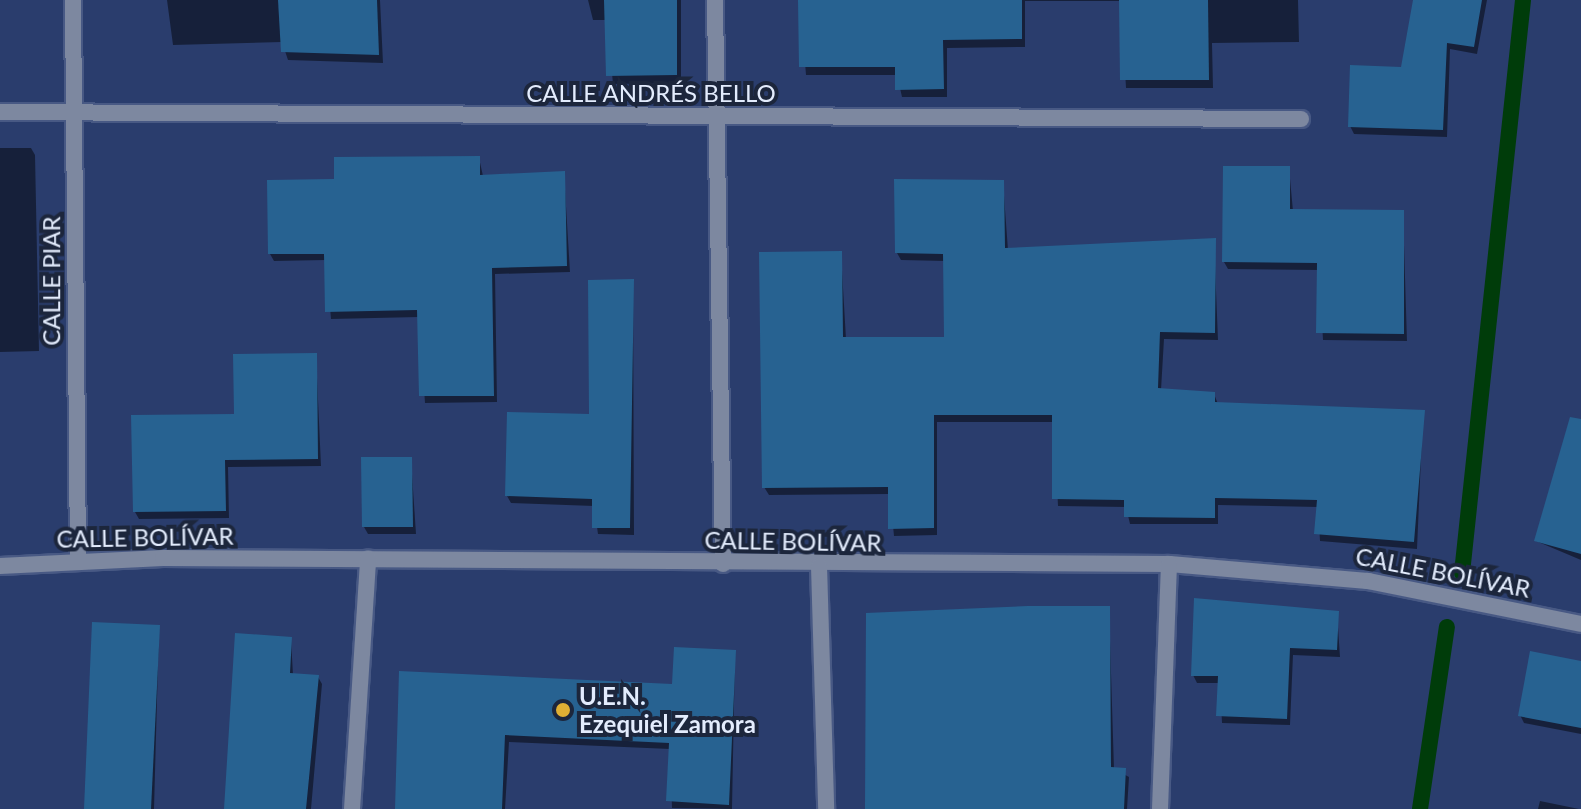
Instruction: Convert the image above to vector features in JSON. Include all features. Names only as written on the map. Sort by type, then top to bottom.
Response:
[{"type":"street","name":"CALLE PIAR","points":[[73,0],[78,561]]},
{"type":"street","points":[[715,0],[723,564]]},
{"type":"street","name":"CALLE ANDRÉS BELLO","points":[[0,112],[1301,119]]},
{"type":"street","points":[[352,809],[368,559]]},
{"type":"street","name":"CALLE BOLÍVAR","points":[[0,566],[78,561],[368,559],[819,566],[1169,564],[1368,581],[1581,624]]},
{"type":"street","points":[[1160,809],[1169,564]]},
{"type":"street","points":[[819,566],[826,809]]},
{"type":"building","points":[[278,0],[377,0],[379,55],[281,52]]},
{"type":"building","points":[[604,0],[677,0],[677,75],[606,76]]},
{"type":"building","points":[[798,0],[1022,0],[1022,39],[943,40],[944,89],[895,90],[895,67],[799,67]]},
{"type":"building","points":[[1119,0],[1208,0],[1209,80],[1120,80]]},
{"type":"building","points":[[1413,0],[1482,0],[1474,47],[1447,43],[1443,130],[1348,127],[1350,65],[1401,67]]},
{"type":"building","points":[[480,156],[480,175],[565,171],[567,266],[492,268],[494,396],[419,396],[417,310],[325,312],[324,254],[268,254],[267,180],[334,179],[334,157]]},
{"type":"building","points":[[1223,166],[1290,166],[1290,209],[1404,210],[1404,334],[1316,333],[1317,263],[1222,262]]},
{"type":"building","points":[[894,179],[1004,180],[1005,248],[1216,238],[1215,333],[1160,332],[1158,388],[1215,392],[1215,402],[1425,410],[1414,542],[1314,534],[1317,500],[1215,498],[1215,518],[1124,517],[1124,500],[1052,499],[1052,415],[934,415],[934,528],[888,529],[888,487],[762,488],[759,252],[842,251],[843,337],[944,337],[943,254],[895,253]]},
{"type":"building","points":[[634,279],[630,528],[592,528],[592,499],[505,496],[507,412],[589,414],[588,280]]},
{"type":"building","points":[[317,353],[318,459],[225,460],[226,511],[133,512],[131,415],[234,414],[233,354]]},
{"type":"building","points":[[1570,417],[1581,419],[1581,554],[1534,541]]},
{"type":"building","points":[[361,457],[412,457],[413,527],[362,527]]},
{"type":"building","points":[[1194,598],[1339,611],[1337,650],[1290,648],[1287,719],[1216,716],[1218,676],[1191,676]]},
{"type":"building","points":[[1110,606],[1111,767],[1126,768],[1124,809],[865,809],[866,613]]},
{"type":"building","points":[[92,622],[160,625],[151,809],[84,809]]},
{"type":"building","points":[[235,633],[292,637],[290,673],[319,675],[306,809],[224,809]]},
{"type":"building","points":[[674,647],[736,650],[729,805],[666,801],[669,743],[505,735],[502,809],[395,809],[399,671],[672,684]]},
{"type":"building","points":[[1530,651],[1581,661],[1581,728],[1518,716]]},
{"type":"waterway","points":[[1462,573],[1523,0]]},
{"type":"waterway","points":[[1420,809],[1447,627]]},
{"type":"place","name":"U.E.N. Ezequiel Zamora","points":[[563,710]]}]
